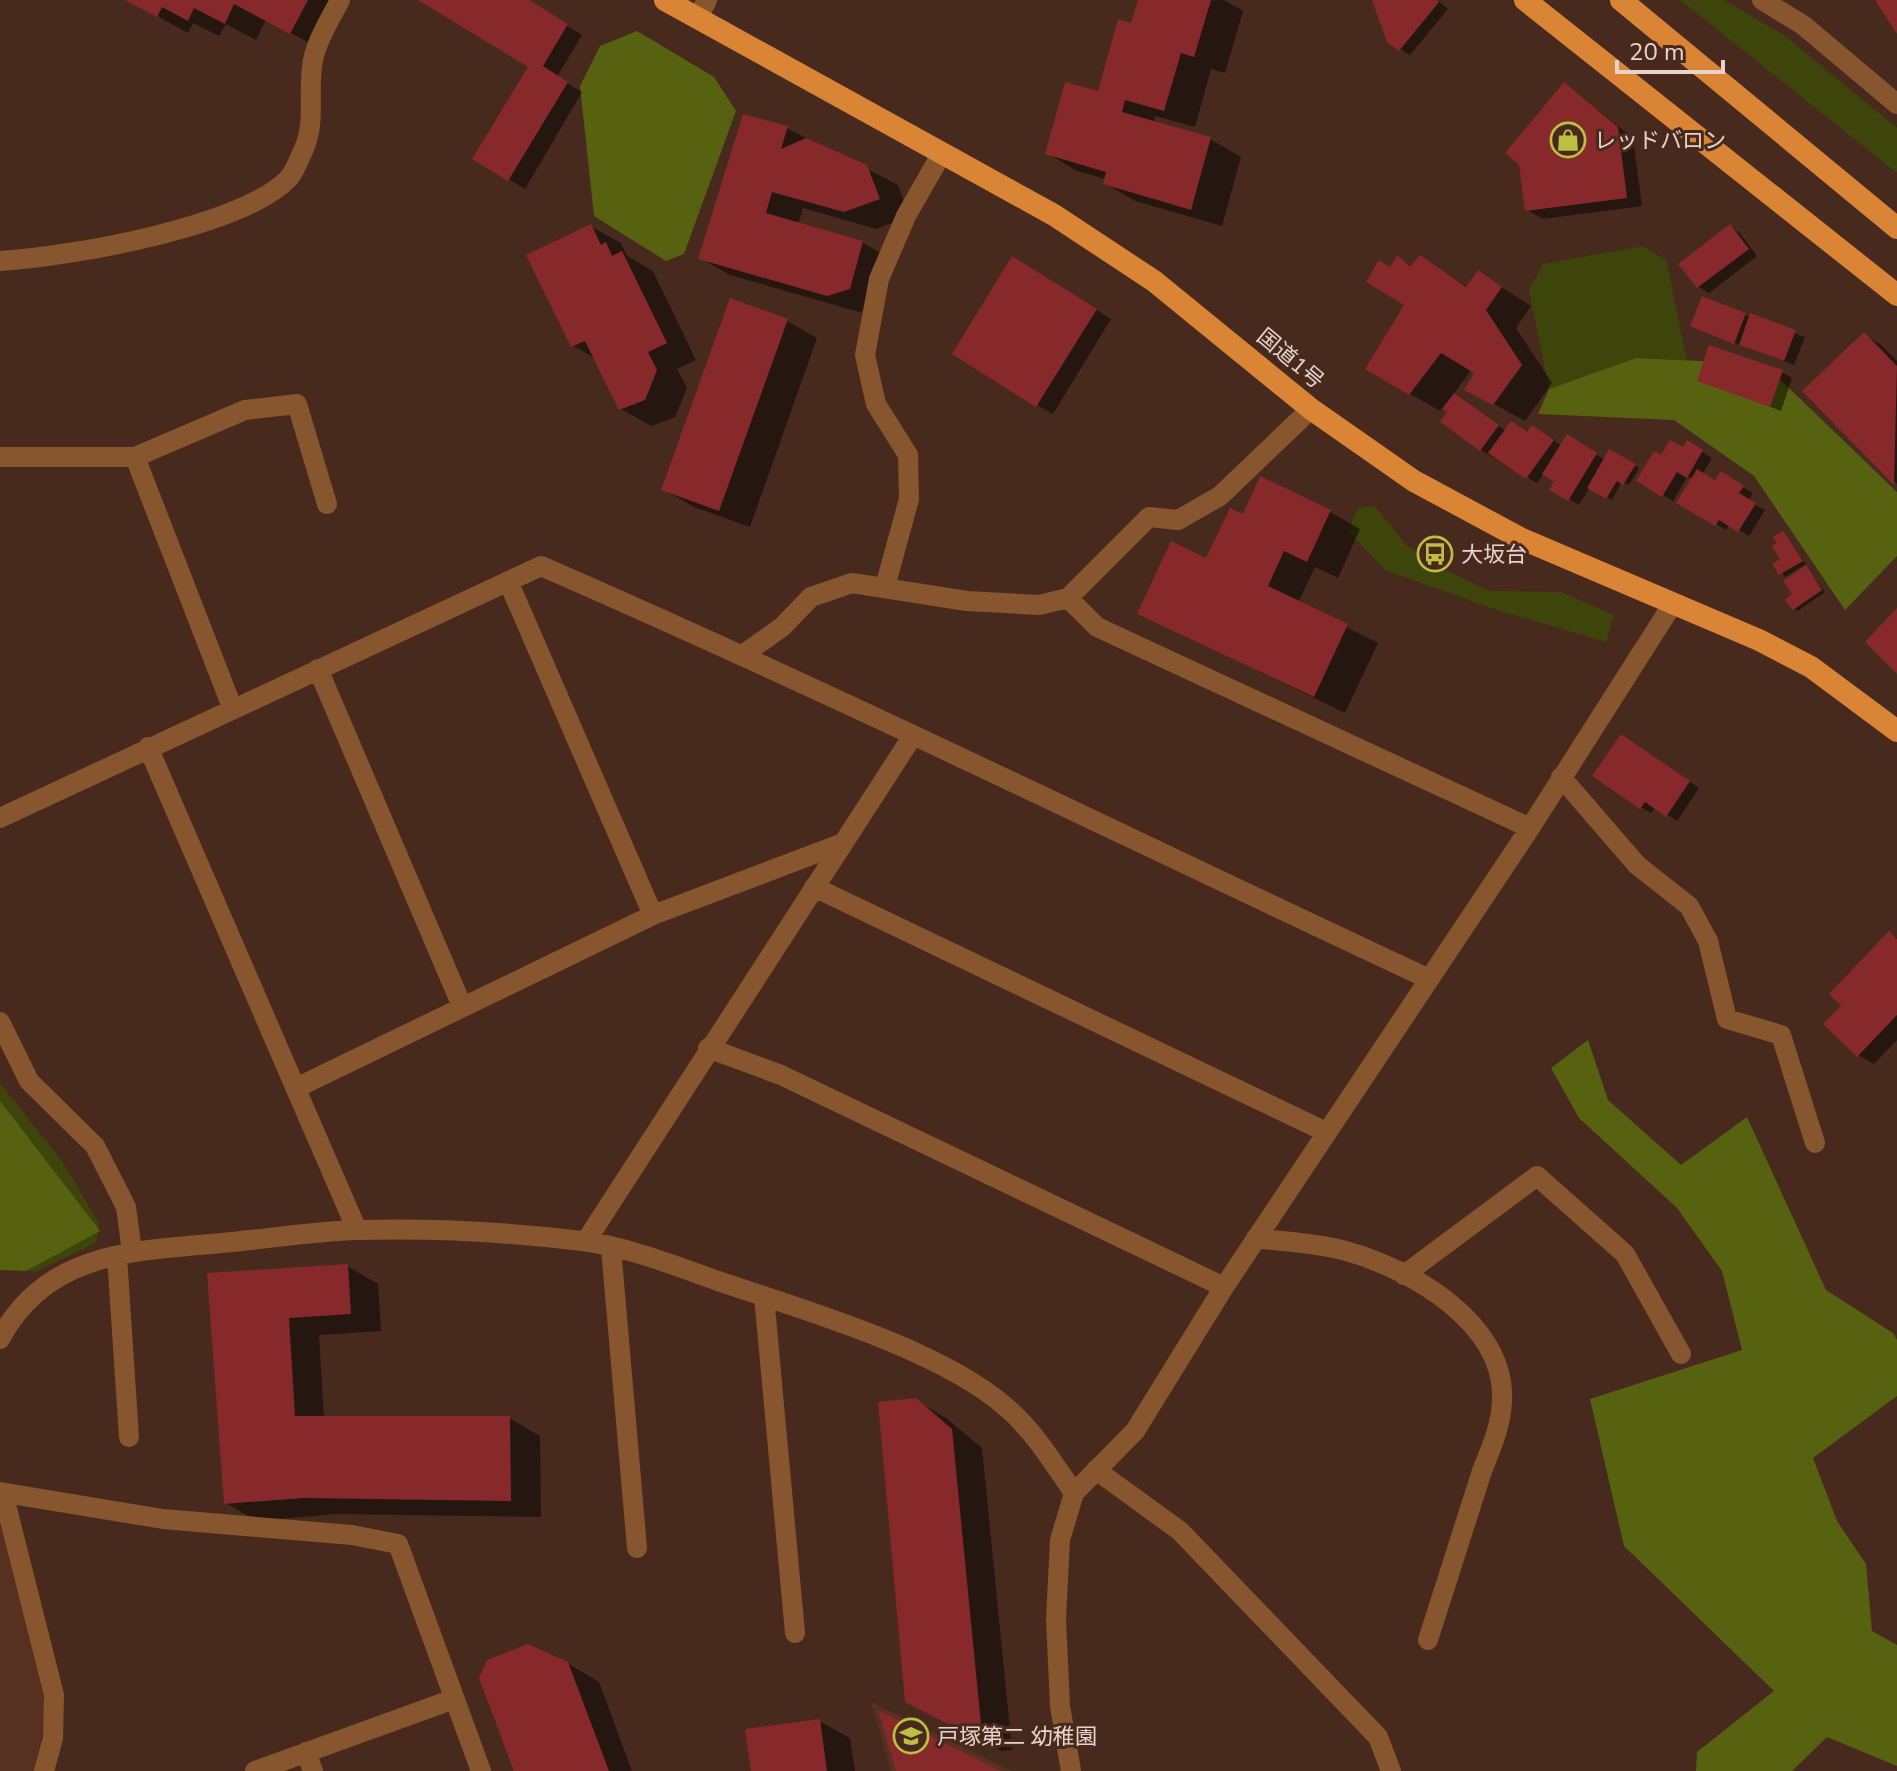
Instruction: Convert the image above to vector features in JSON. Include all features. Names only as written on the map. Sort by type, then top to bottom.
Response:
[{"type":"highway","name":"国道1号","points":[[665,0],[702,9],[942,153],[1054,215],[1154,281],[1311,409],[1414,481],[1520,538],[1759,640],[1811,667],[1897,731]]},
{"type":"highway","points":[[1525,0],[1897,295]]},
{"type":"highway","points":[[1621,0],[1897,228]]},
{"type":"street","points":[[0,261],[37,259],[121,244],[190,225],[255,202],[290,177],[305,148],[313,119],[312,65],[340,0]]},
{"type":"street","points":[[1762,0],[1803,25],[1897,104]]},
{"type":"street","points":[[885,587],[909,499],[908,455],[876,404],[865,355],[879,279],[906,216],[942,153]]},
{"type":"street","points":[[0,457],[135,457],[245,410],[297,404],[327,504]]},
{"type":"street","points":[[744,654],[782,627],[811,597],[852,583],[967,601],[1039,605],[1068,598],[1149,517],[1178,520],[1220,496],[1311,409]]},
{"type":"street","points":[[135,457],[232,707]]},
{"type":"street","points":[[0,818],[232,707],[541,566],[744,654],[912,737],[1429,979]]},
{"type":"street","points":[[508,581],[653,915]]},
{"type":"street","points":[[1068,598],[1097,627],[1530,828]]},
{"type":"street","points":[[1071,1771],[1060,1706],[1056,1619],[1060,1540],[1074,1493],[1135,1431],[1224,1287],[1530,828],[1672,605]]},
{"type":"street","points":[[318,669],[462,1006]]},
{"type":"street","points":[[586,1241],[912,737]]},
{"type":"street","points":[[148,747],[357,1230]]},
{"type":"street","points":[[1561,777],[1637,865],[1689,906],[1708,941],[1727,1019],[1781,1035],[1815,1143]]},
{"type":"street","points":[[296,1088],[653,915],[843,843]]},
{"type":"street","points":[[814,887],[1326,1132]]},
{"type":"street","points":[[0,1022],[29,1081],[95,1146],[126,1207],[124,1254],[129,1437]]},
{"type":"street","points":[[708,1048],[781,1075],[1224,1287]]},
{"type":"street","points":[[1404,1275],[1537,1176],[1625,1254],[1681,1354]]},
{"type":"street","points":[[0,1339],[14,1313],[43,1284],[80,1265],[124,1254],[357,1230],[477,1232],[586,1241],[829,1319],[952,1372],[1007,1407],[1045,1451],[1074,1493]]},
{"type":"street","points":[[1256,1238],[1346,1251],[1427,1285],[1473,1323],[1493,1359],[1502,1397],[1500,1425],[1482,1471],[1428,1640]]},
{"type":"street","points":[[611,1248],[637,1548]]},
{"type":"street","points":[[764,1296],[795,1633]]},
{"type":"street","points":[[1096,1470],[1180,1531],[1378,1737],[1391,1771]]},
{"type":"street","points":[[44,1771],[53,1738],[54,1695],[1,1492],[163,1519],[352,1535],[398,1544],[481,1771]]},
{"type":"street","points":[[255,1771],[310,1762],[454,1699]]},
{"type":"shaded area","points":[[0,1524],[47,1711],[34,1771],[0,1771]]},
{"type":"shaded area","name":"戸塚第二 幼稚園","points":[[871,1702],[1012,1771],[891,1771]]},
{"type":"green space","points":[[1680,0],[1724,0],[1785,36],[1897,128],[1897,173]]},
{"type":"green space","points":[[637,31],[714,77],[736,111],[684,254],[666,261],[594,216],[580,86],[600,46]]},
{"type":"green space","points":[[1643,246],[1666,260],[1687,360],[1636,358],[1549,389],[1529,290],[1543,264]]},
{"type":"green space","points":[[1636,358],[1764,364],[1897,492],[1897,556],[1845,610],[1754,476],[1674,420],[1538,414],[1549,389]]},
{"type":"green space","points":[[1375,506],[1406,545],[1437,566],[1489,591],[1561,592],[1614,615],[1606,642],[1494,609],[1385,570],[1348,531],[1358,508]]},
{"type":"green space","points":[[1588,1040],[1608,1100],[1681,1165],[1747,1117],[1826,1290],[1893,1333],[1897,1340],[1897,1396],[1813,1458],[1837,1521],[1866,1564],[1872,1631],[1897,1645],[1897,1766],[1827,1737],[1792,1771],[1696,1771],[1697,1752],[1774,1691],[1624,1546],[1590,1399],[1742,1350],[1722,1271],[1677,1208],[1579,1118],[1551,1068]]},
{"type":"green space","points":[[0,1083],[62,1161],[99,1223],[96,1243],[35,1272],[0,1265]]},
{"type":"green space","points":[[0,1101],[100,1231],[26,1271],[0,1270]]},
{"type":"building","points":[[125,0],[308,0],[290,34],[234,4],[225,24],[194,8],[188,21],[162,7],[157,17]]},
{"type":"building","points":[[418,0],[529,0],[568,24],[543,66],[568,82],[508,181],[472,159],[528,67]]},
{"type":"building","points":[[1138,0],[1211,0],[1194,57],[1181,53],[1164,111],[1125,100],[1122,112],[1211,137],[1191,210],[1103,184],[1106,172],[1045,154],[1065,82],[1098,91],[1118,19],[1131,23]]},
{"type":"building","points":[[1372,0],[1439,2],[1399,51],[1387,42]]},
{"type":"building","points":[[1875,0],[1897,0],[1897,34]]},
{"type":"building","name":"レッドバロン","points":[[1564,82],[1618,127],[1627,198],[1525,211],[1519,165],[1505,153]]},
{"type":"building","points":[[743,114],[788,126],[781,149],[806,138],[867,165],[880,199],[844,212],[772,192],[766,213],[863,241],[850,289],[827,296],[698,259]]},
{"type":"building","points":[[591,224],[601,245],[606,242],[612,256],[622,251],[667,343],[648,352],[657,370],[645,400],[619,410],[585,341],[571,347],[526,255]]},
{"type":"building","points":[[1730,224],[1749,249],[1697,288],[1678,264]]},
{"type":"building","points":[[1397,255],[1410,266],[1420,255],[1466,287],[1478,270],[1502,287],[1486,310],[1522,365],[1493,405],[1464,390],[1474,373],[1441,353],[1409,395],[1365,369],[1404,305],[1366,282],[1379,260],[1390,267]]},
{"type":"building","points":[[1012,256],[1097,309],[1036,407],[952,354]]},
{"type":"building","points":[[1702,296],[1746,313],[1734,344],[1690,326]]},
{"type":"building","points":[[730,298],[788,319],[719,511],[661,490]]},
{"type":"building","points":[[1750,313],[1796,330],[1784,361],[1739,345]]},
{"type":"building","points":[[1864,332],[1897,366],[1894,485],[1802,391]]},
{"type":"building","points":[[1709,345],[1783,370],[1770,407],[1697,381]]},
{"type":"building","points":[[1454,393],[1499,425],[1480,451],[1440,422],[1447,412],[1442,409]]},
{"type":"building","points":[[1511,421],[1527,432],[1532,425],[1554,440],[1526,479],[1488,453]]},
{"type":"building","points":[[1567,434],[1597,453],[1568,501],[1549,490],[1554,482],[1542,474]]},
{"type":"building","points":[[1670,440],[1683,447],[1687,440],[1703,450],[1687,478],[1677,472],[1662,497],[1636,481],[1654,451],[1661,455]]},
{"type":"building","points":[[1609,449],[1636,464],[1623,485],[1617,481],[1606,499],[1587,488]]},
{"type":"building","points":[[1697,469],[1715,480],[1721,471],[1744,486],[1739,493],[1756,503],[1738,532],[1719,520],[1715,526],[1676,503]]},
{"type":"building","points":[[1260,476],[1331,510],[1307,562],[1284,551],[1268,586],[1348,624],[1314,697],[1137,614],[1171,541],[1206,558],[1230,508],[1243,514]]},
{"type":"building","points":[[1783,531],[1803,561],[1779,575],[1772,564],[1780,559],[1772,546],[1777,543],[1773,537]]},
{"type":"building","points":[[1806,565],[1822,590],[1793,610],[1785,600],[1792,594],[1783,581]]},
{"type":"building","points":[[1897,608],[1897,674],[1865,642]]},
{"type":"building","points":[[1621,734],[1690,781],[1666,817],[1645,802],[1640,809],[1592,776]]},
{"type":"building","points":[[1889,931],[1897,939],[1897,1015],[1857,1057],[1823,1024],[1841,1006],[1829,994]]},
{"type":"building","points":[[348,1264],[351,1314],[289,1318],[295,1416],[510,1416],[511,1501],[304,1498],[224,1504],[207,1273]]},
{"type":"building","points":[[916,1398],[952,1429],[982,1734],[968,1734],[905,1702],[878,1402]]},
{"type":"building","points":[[528,1644],[568,1662],[609,1771],[514,1771],[479,1678],[487,1660]]},
{"type":"building","name":"戸塚第二 幼稚園","points":[[878,1710],[1001,1771],[896,1771]]},
{"type":"building","points":[[820,1719],[827,1771],[751,1771],[745,1729]]},
{"type":"place","name":"レッドバロン","points":[[1568,140]]},
{"type":"place","name":"大坂台","points":[[1435,554]]},
{"type":"place","name":"戸塚第二 幼稚園","points":[[911,1736]]}]
